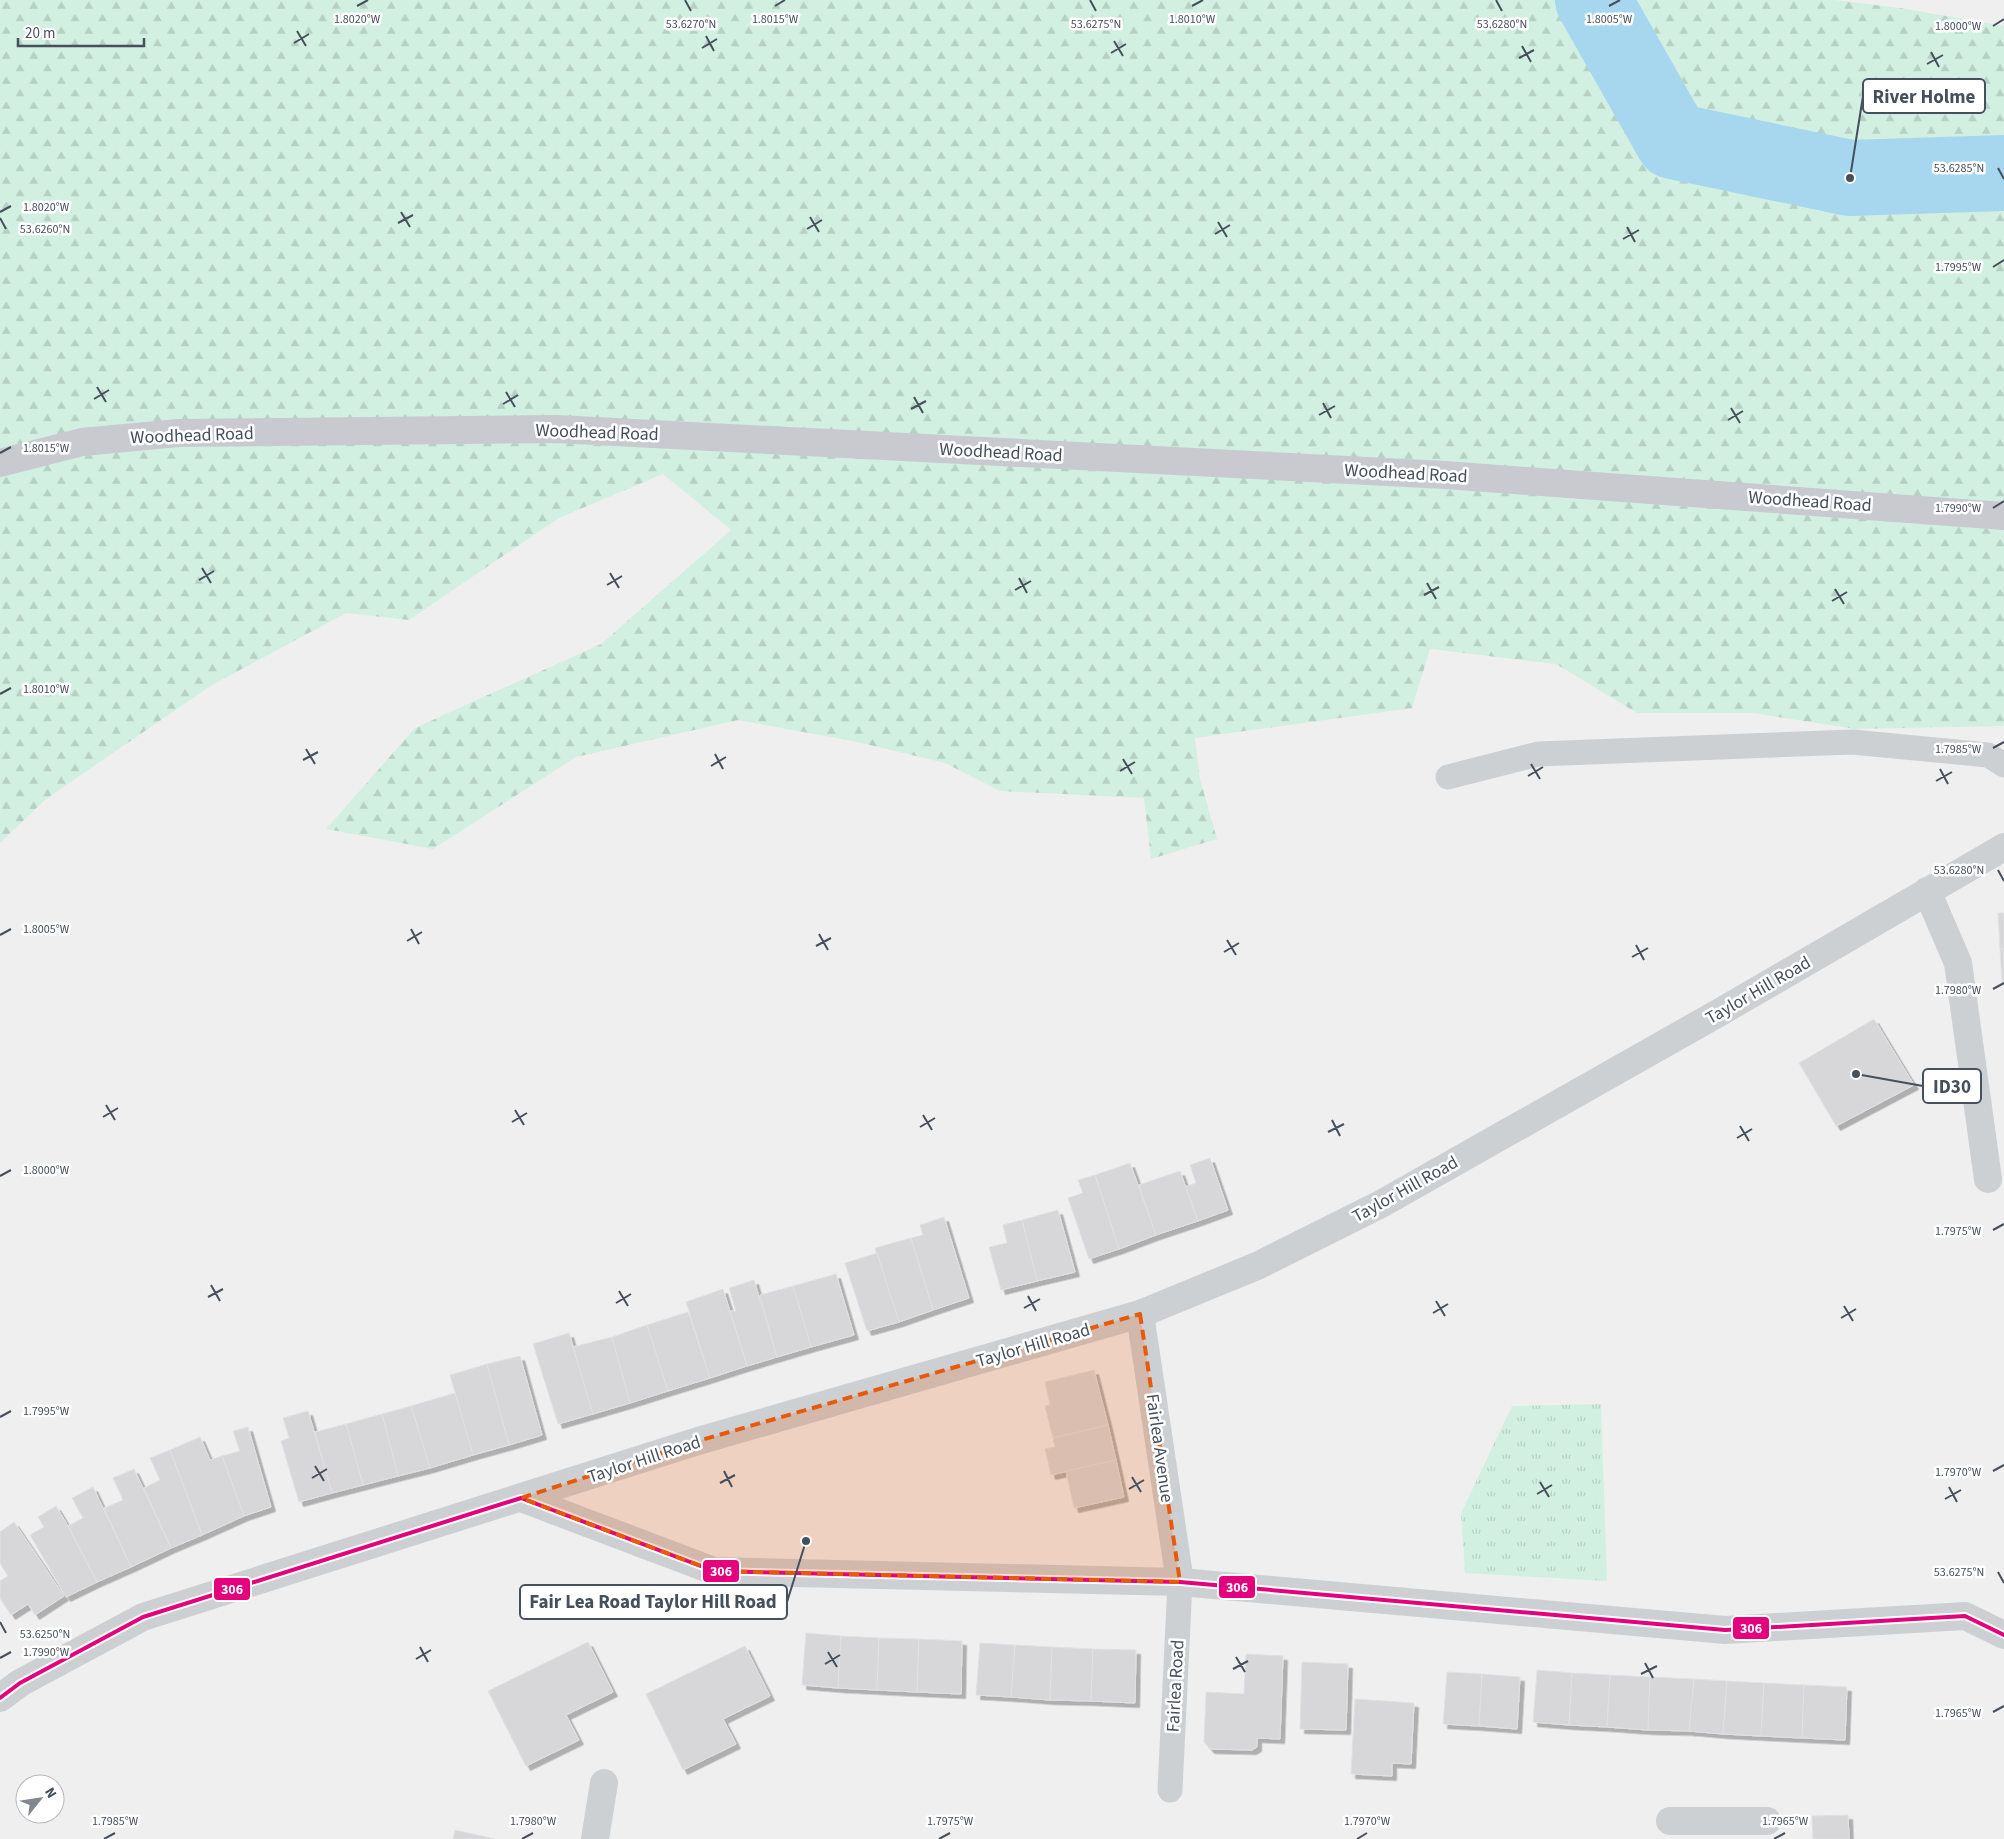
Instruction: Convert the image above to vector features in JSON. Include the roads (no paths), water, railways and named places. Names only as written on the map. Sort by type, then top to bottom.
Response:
[{"type":"main road","name":"Woodhead Road","points":[[0,463],[82,442],[178,433],[557,429],[1444,475],[2004,516]]},
{"type":"street","name":"Taylor Hill Road","points":[[0,1698],[20,1683],[143,1617],[698,1441],[1140,1314],[1257,1266],[1381,1204],[1722,1011],[2004,846]]},
{"type":"street","points":[[1927,891],[1958,963],[1996,1180]]},
{"type":"street","name":"Fairlea Avenue","points":[[1140,1314],[1180,1582]]},
{"type":"street","points":[[521,1498],[714,1571],[1180,1582],[1725,1630],[1965,1616],[2004,1635]]},
{"type":"street","points":[[595,1839],[604,1783]]},
{"type":"street","points":[[1670,1822],[1717,1830],[1768,1820]]},
{"type":"lane","points":[[1448,777],[1538,754],[1852,742],[1988,755],[2004,765]]},
{"type":"lane","name":"Fairlea Road","points":[[1170,1790],[1180,1582]]},
{"type":"waterway","points":[[1593,0],[1673,141],[1850,178],[2004,173]]},
{"type":"place","name":"River Holme","points":[[1850,178]]},
{"type":"place","name":"ID30","points":[[1856,1074]]},
{"type":"place","name":"Fair Lea Road Taylor Hill Road","points":[[806,1541]]}]
